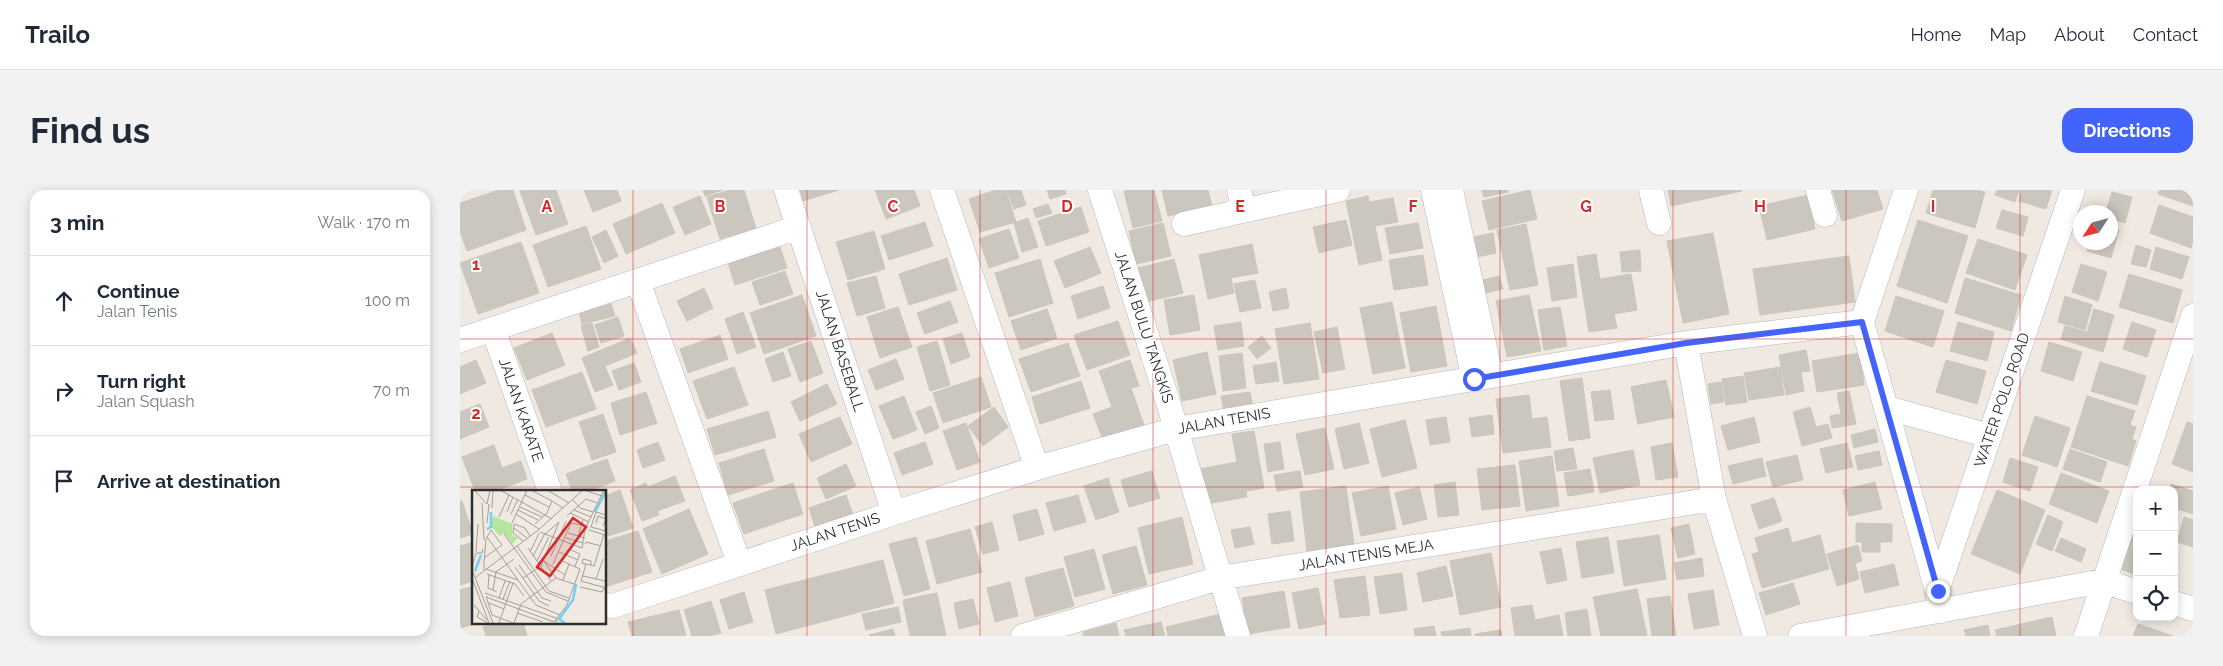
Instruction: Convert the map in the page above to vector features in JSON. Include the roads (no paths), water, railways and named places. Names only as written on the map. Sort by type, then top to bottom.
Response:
[{"type":"street","name":"JALAN BASEBALL","points":[[786,190],[894,513]]},
{"type":"street","points":[[942,190],[1037,468]]},
{"type":"street","name":"JALAN BULU TANGKIS","points":[[1100,190],[1176,429],[1238,636]]},
{"type":"street","points":[[1184,224],[1241,200],[1338,190]]},
{"type":"street","points":[[1433,190],[1483,377]]},
{"type":"street","points":[[1451,190],[1483,377]]},
{"type":"street","points":[[1650,190],[1659,223]]},
{"type":"street","points":[[1818,190],[1825,215]]},
{"type":"street","points":[[1906,190],[1862,322],[1939,601]]},
{"type":"street","name":"WATER POLO ROAD","points":[[1939,601],[1990,436],[2073,190]]},
{"type":"street","points":[[460,340],[798,227]]},
{"type":"street","points":[[638,281],[738,563]]},
{"type":"street","points":[[2086,636],[2193,316]]},
{"type":"street","name":"JALAN TENIS","points":[[606,605],[613,606],[738,563],[1037,468],[1176,429],[1686,343],[1862,322]]},
{"type":"street","name":"JALAN KARATE","points":[[493,329],[550,490]]},
{"type":"street","points":[[1686,343],[1714,499],[1755,636]]},
{"type":"street","points":[[1887,408],[1990,436]]},
{"type":"street","name":"JALAN TENIS MEJA","points":[[1023,636],[1220,578],[1714,499]]},
{"type":"street","points":[[1800,636],[1939,601],[2103,581],[2133,591]]},
{"type":"street","points":[[2178,604],[2193,609]]}]
